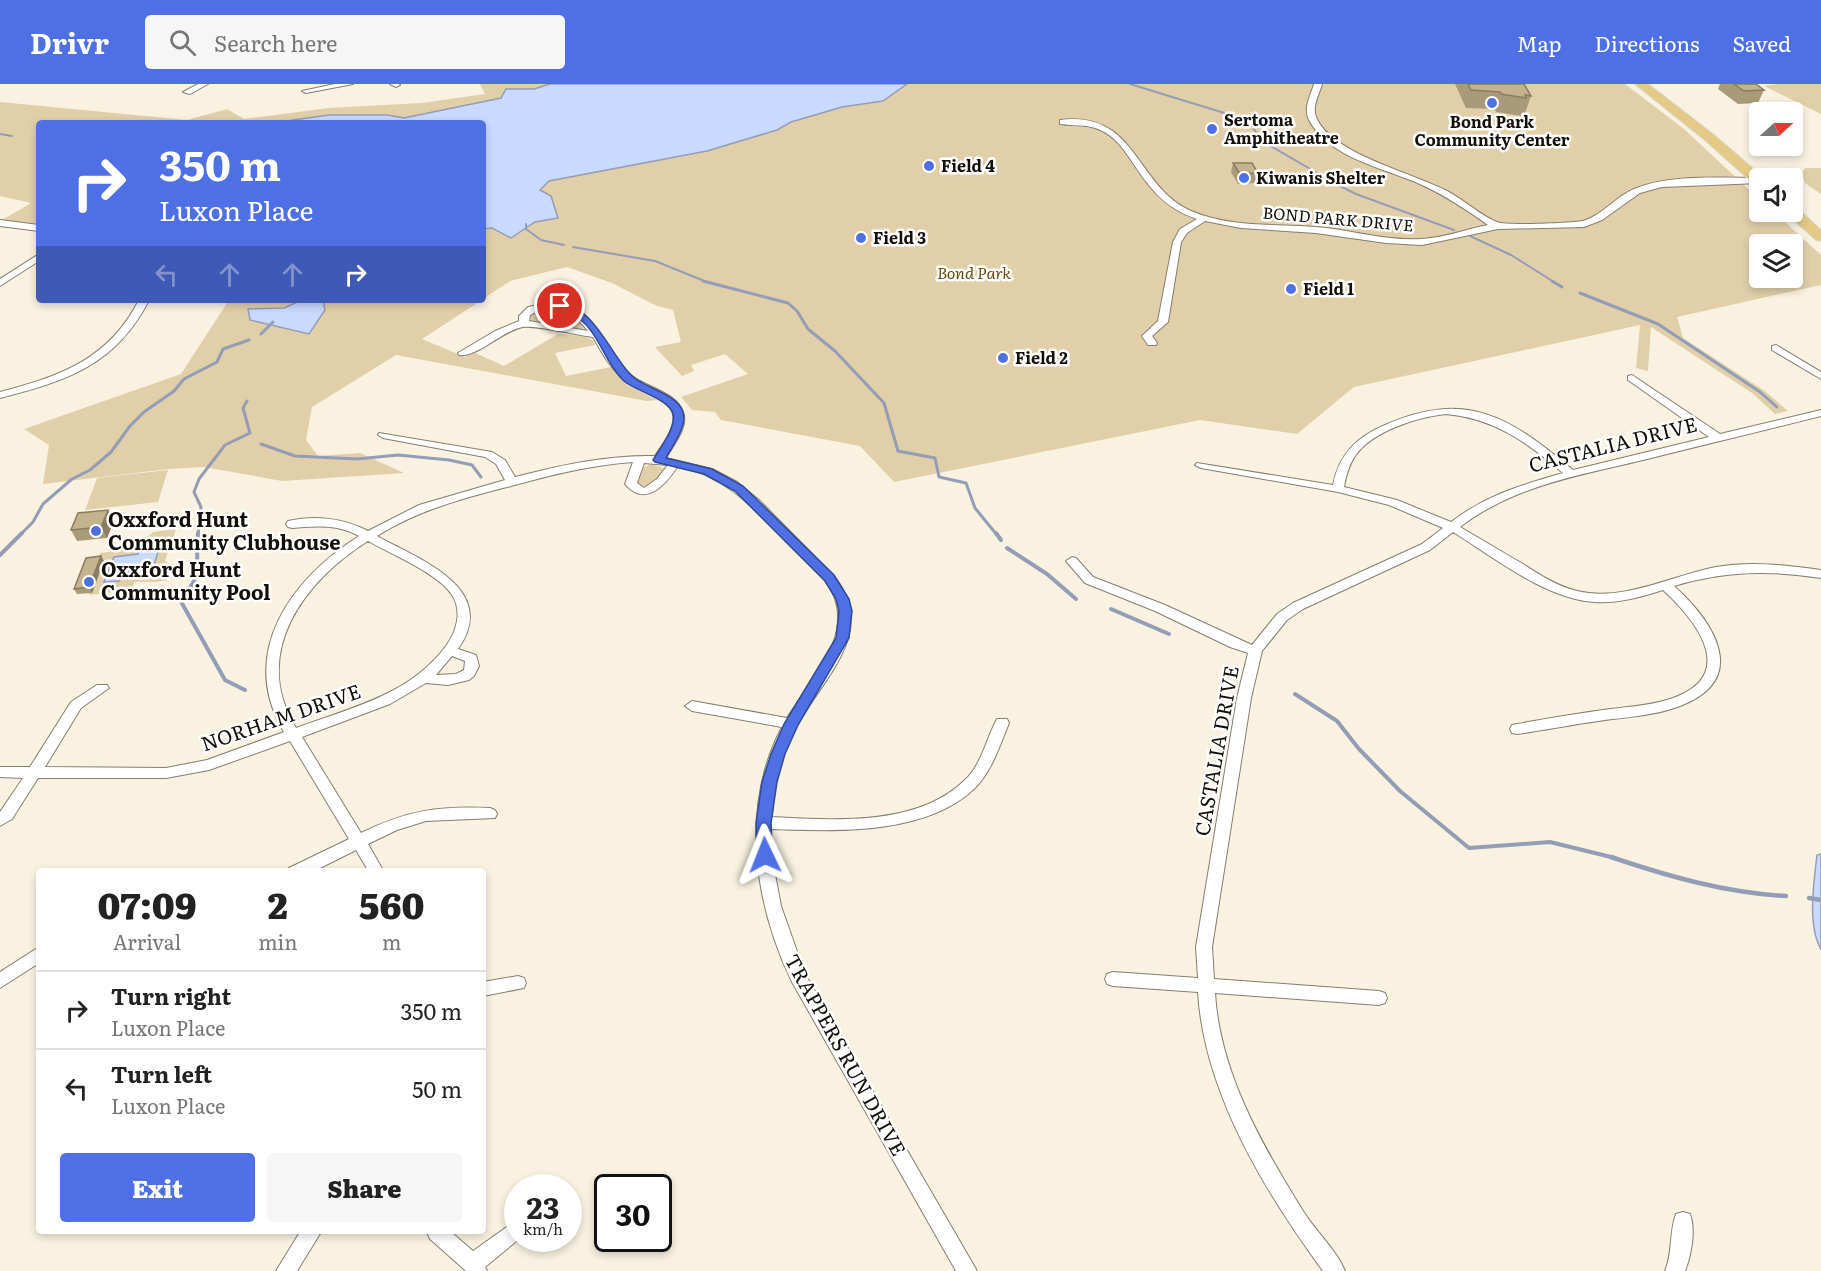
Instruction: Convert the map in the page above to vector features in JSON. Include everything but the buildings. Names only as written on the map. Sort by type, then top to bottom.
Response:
[{"type":"main road","points":[[1641,84],[1710,138],[1749,174]]},
{"type":"main road","points":[[1803,221],[1821,237]]},
{"type":"street","points":[[187,92],[204,84]]},
{"type":"street","points":[[306,91],[349,84]]},
{"type":"street","points":[[1318,84],[1311,113],[1317,128],[1326,136],[1359,155],[1449,195],[1496,226]]},
{"type":"street","name":"BOND PARK DRIVE","points":[[1063,122],[1095,124],[1111,131],[1139,163],[1160,193],[1179,207],[1203,219],[1241,225],[1326,231],[1419,242],[1435,241],[1496,226],[1562,226],[1590,222],[1609,213],[1637,191],[1656,186],[1749,183]]},
{"type":"street","points":[[1152,343],[1148,336],[1163,322],[1177,242],[1183,231],[1203,219]]},
{"type":"street","points":[[0,223],[36,228]]},
{"type":"street","points":[[0,283],[36,259]]},
{"type":"street","points":[[0,395],[45,382],[96,358],[126,334],[143,303]]},
{"type":"street","points":[[524,323],[524,316],[529,310],[541,306],[560,306],[581,316],[590,324],[623,374],[659,395],[677,409],[679,418],[677,427],[659,460]]},
{"type":"street","points":[[463,353],[499,333],[524,323],[596,335]]},
{"type":"street","points":[[1776,348],[1821,376]]},
{"type":"street","points":[[1632,378],[1718,438]]},
{"type":"street","points":[[1338,489],[1344,463],[1361,443],[1380,431],[1411,418],[1437,412],[1476,414],[1511,427],[1571,474]]},
{"type":"street","name":"CASTALIA DRIVE","points":[[1335,1271],[1298,1221],[1268,1171],[1241,1117],[1220,1066],[1213,1039],[1204,947],[1244,698],[1255,651],[1282,616],[1298,606],[1410,555],[1439,538],[1489,501],[1507,493],[1571,474],[1821,413]]},
{"type":"street","points":[[383,435],[488,454],[501,462],[511,481]]},
{"type":"street","points":[[640,459],[631,484],[635,488],[644,490],[659,486],[675,463]]},
{"type":"street","name":"TRAPPERS RUN DRIVE","points":[[375,868],[281,715],[274,695],[271,669],[275,641],[290,609],[304,589],[333,560],[367,536],[428,506],[578,464],[640,459],[659,460],[708,471],[739,488],[830,578],[843,599],[845,611],[843,638],[791,724],[769,782],[763,823],[769,898],[778,929],[798,977],[967,1271]]},
{"type":"street","points":[[1201,465],[1338,489],[1393,502],[1452,527],[1517,567],[1567,594],[1590,598],[1615,598],[1713,572],[1743,568],[1791,569],[1821,574]]},
{"type":"street","name":"NORHAM DRIVE","points":[[0,772],[166,773],[230,759],[385,701],[425,678],[451,651],[460,636],[464,622],[462,604],[458,594],[444,578],[352,527],[339,523],[292,524]]},
{"type":"street","points":[[1072,561],[1089,580],[1160,608],[1235,644],[1255,651]]},
{"type":"street","points":[[1517,729],[1669,705],[1682,700],[1702,687],[1713,669],[1712,642],[1701,620],[1690,606],[1665,585]]},
{"type":"street","points":[[425,678],[452,681],[468,673],[472,665],[471,658],[451,651]]},
{"type":"street","points":[[0,820],[7,815],[76,705],[102,688]]},
{"type":"street","points":[[692,706],[791,724]]},
{"type":"street","points":[[763,823],[882,821],[923,813],[940,805],[970,784],[989,756],[1002,723]]},
{"type":"street","points":[[303,868],[407,820],[428,815],[490,814]]},
{"type":"street","points":[[0,981],[36,956]]},
{"type":"street","points":[[1113,979],[1379,998]]},
{"type":"street","points":[[486,988],[518,983]]},
{"type":"street","points":[[1676,1271],[1680,1259],[1683,1221]]},
{"type":"street","points":[[286,1271],[310,1234]]},
{"type":"street","points":[[439,1234],[475,1267],[504,1240]]},
{"type":"green space","name":"Bond Park","points":[[480,84],[1625,84],[1684,129],[1749,190],[1749,222],[1785,222],[1798,234],[1749,234],[1749,288],[1803,288],[1803,239],[1821,255],[1821,285],[1677,317],[1683,338],[1765,391],[1788,411],[1775,414],[1752,393],[1651,327],[1648,371],[1636,368],[1640,325],[1354,387],[1297,434],[1200,420],[894,482],[860,446],[721,420],[715,412],[692,410],[681,397],[748,374],[725,354],[691,365],[694,371],[682,376],[655,347],[681,342],[673,310],[657,306],[612,283],[567,267],[510,281],[486,297],[486,120],[187,120],[227,109],[244,119],[328,108],[422,103],[485,94]]},
{"type":"green space","points":[[1821,84],[1821,114],[1803,105],[1803,102],[1797,102],[1764,86]]},
{"type":"green space","name":"Bond Park","points":[[0,102],[187,120],[36,120],[36,225],[2,220],[31,203],[0,196]]},
{"type":"green space","points":[[1805,168],[1821,168],[1821,194],[1805,183],[1803,171]]},
{"type":"green space","points":[[227,303],[477,303],[422,339],[465,357],[473,352],[504,366],[558,334],[584,336],[593,340],[595,345],[555,353],[566,376],[611,367],[627,385],[657,400],[647,401],[396,355],[312,407],[306,440],[318,456],[360,453],[404,473],[282,481],[204,467],[43,484],[49,445],[24,429],[181,374]]},
{"type":"green space","points":[[545,309],[556,310],[568,315],[579,321],[586,330],[569,328],[573,323],[547,319],[542,323],[531,321],[530,315]]},
{"type":"green space","points":[[651,464],[666,469],[653,484],[641,485],[636,481],[644,467]]},
{"type":"green space","points":[[168,470],[158,502],[85,510],[97,478]]},
{"type":"green space","points":[[176,529],[165,561],[169,564],[180,565],[172,577],[160,581],[134,582],[132,590],[89,595],[100,553],[117,551],[125,543],[144,540],[153,532]]},
{"type":"water","points":[[550,84],[907,84],[883,101],[842,107],[707,151],[549,181],[540,190],[551,196],[558,218],[535,222],[511,238],[492,228],[486,229],[486,120],[293,120],[329,115],[387,115],[404,118],[501,98],[506,89],[534,89]]},
{"type":"water","points":[[295,303],[324,303],[325,310],[309,334],[250,320],[248,309],[284,308]]},
{"type":"water","points":[[161,543],[153,568],[123,572],[119,581],[104,582],[114,557],[138,554],[141,545]]},
{"type":"water","points":[[1821,854],[1821,949],[1814,928],[1813,903],[1817,855]]},
{"type":"waterway","points":[[1130,84],[1244,119],[1250,123],[1262,141],[1336,184],[1356,194],[1454,230]]},
{"type":"waterway","points":[[0,134],[12,136]]},
{"type":"waterway","points":[[526,224],[526,229],[541,240],[564,245]]},
{"type":"waterway","points":[[1470,236],[1511,255],[1554,282]]},
{"type":"waterway","points":[[573,247],[655,261],[707,282]]},
{"type":"waterway","points":[[703,281],[788,303],[797,311],[808,329],[835,351],[884,403],[898,451],[935,458],[939,477],[966,483],[975,508],[997,535]]},
{"type":"waterway","points":[[1552,281],[1562,287]]},
{"type":"waterway","points":[[1580,293],[1658,324],[1760,392],[1777,407]]},
{"type":"waterway","points":[[261,334],[273,322]]},
{"type":"waterway","points":[[0,555],[33,522],[43,504],[72,479],[90,470],[111,452],[130,426],[144,412],[174,391],[184,379],[217,362],[223,349],[249,340]]},
{"type":"waterway","points":[[198,535],[201,507],[194,492],[199,479],[225,445],[250,433],[243,408],[247,401]]},
{"type":"waterway","points":[[261,444],[295,456],[357,459],[398,455],[449,460],[472,465],[481,477]]},
{"type":"waterway","points":[[198,533],[196,576],[187,591],[179,598],[225,680],[245,690]]},
{"type":"waterway","points":[[996,533],[1001,540]]},
{"type":"waterway","points":[[1007,548],[1047,574],[1076,599]]},
{"type":"waterway","points":[[1111,609],[1169,634]]},
{"type":"waterway","points":[[1295,694],[1337,721],[1359,749],[1400,791],[1469,848],[1550,842],[1611,857]]},
{"type":"waterway","points":[[1611,857],[1654,871],[1719,887],[1786,896]]},
{"type":"waterway","points":[[1809,898],[1821,900]]},
{"type":"place","name":"Bond Park Community Center","points":[[1492,103]]},
{"type":"place","name":"Sertoma Amphitheatre","points":[[1212,129]]},
{"type":"place","name":"Field 4","points":[[929,166]]},
{"type":"place","name":"Kiwanis Shelter","points":[[1244,178]]},
{"type":"place","name":"Field 3","points":[[861,238]]},
{"type":"place","name":"Field 1","points":[[1291,289]]},
{"type":"place","name":"Field 2","points":[[1003,358]]},
{"type":"place","name":"Oxxford Hunt Community Clubhouse","points":[[96,531]]},
{"type":"place","name":"Oxxford Hunt Community Pool","points":[[89,582]]},
{"type":"route","points":[[560,306],[581,316],[590,324],[629,380],[659,395],[677,409],[679,418],[677,427],[659,460],[708,471],[739,488],[830,578],[843,599],[845,611],[843,638],[791,724],[769,782],[763,823],[765,855]]}]
